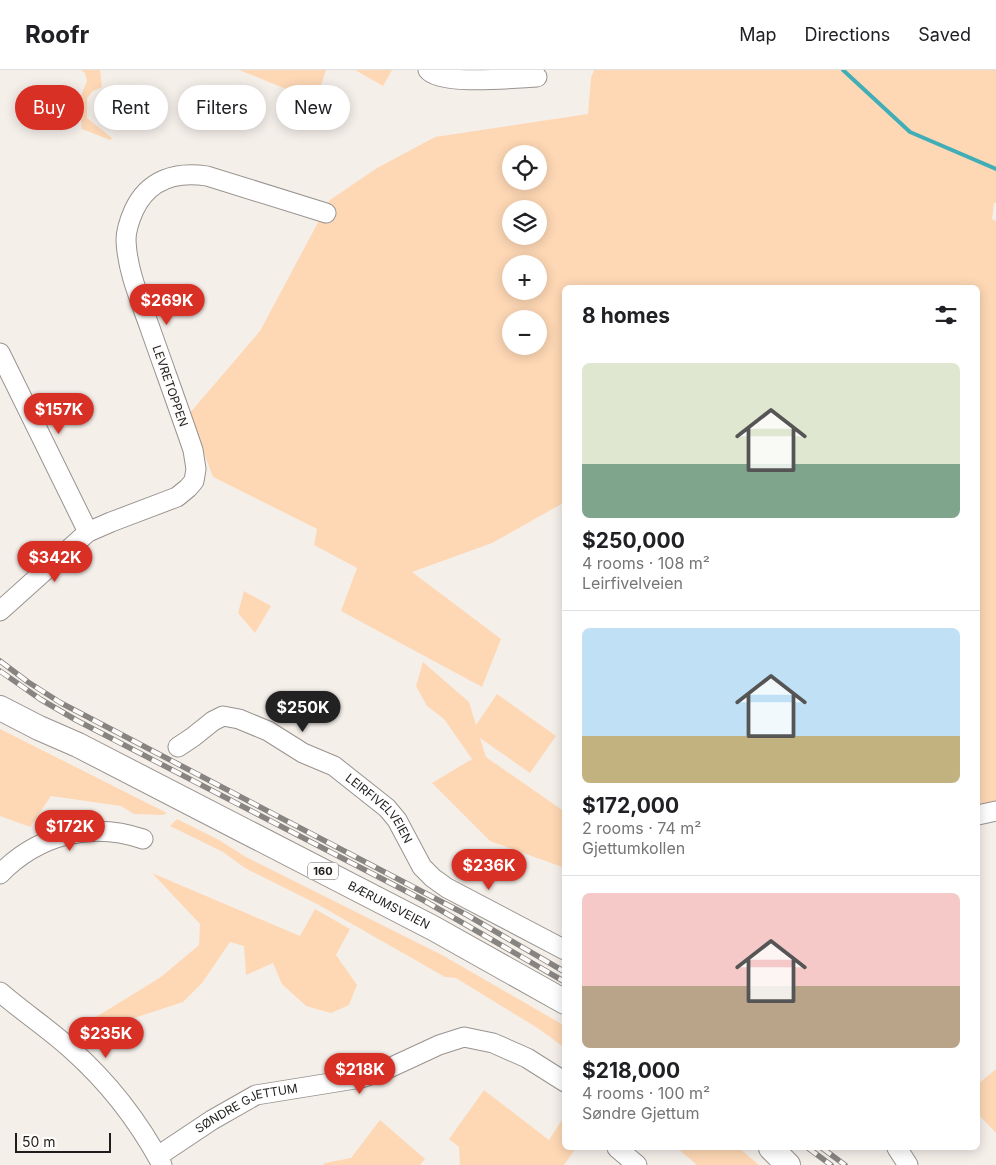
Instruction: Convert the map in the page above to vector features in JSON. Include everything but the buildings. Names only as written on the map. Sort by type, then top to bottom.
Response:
[{"type":"main road","name":"BÆRUMSVEIEN","points":[[0,695],[78,745]]},
{"type":"main road","name":"BÆRUMSVEIEN","points":[[0,708],[78,745],[433,928],[562,1000]]},
{"type":"main road","points":[[773,1150],[788,1165]]},
{"type":"street","points":[[428,70],[434,76],[445,79],[492,80],[537,77]]},
{"type":"street","name":"LEVRETOPPEN","points":[[0,611],[88,532],[177,497],[194,481],[196,469],[192,450],[138,294],[128,257],[126,237],[130,219],[145,192],[155,184],[172,177],[190,173],[207,176],[326,214]]},
{"type":"street","points":[[0,353],[88,532]]},
{"type":"street","name":"LEIRFIVELVEIEN","points":[[178,747],[193,738],[213,721],[223,716],[239,719],[268,731],[304,753],[334,766],[387,808],[397,820],[422,867],[433,878],[447,888],[562,948]]},
{"type":"street","points":[[980,815],[996,811]]},
{"type":"street","points":[[0,874],[12,861],[48,840],[86,832],[104,831],[127,833],[143,839]]},
{"type":"street","points":[[0,992],[94,1070],[118,1097],[160,1161]]},
{"type":"street","name":"SØNDRE GJETTUM","points":[[160,1161],[212,1120],[256,1096],[361,1078],[384,1070],[439,1045],[464,1037],[493,1043],[510,1050],[562,1080]]},
{"type":"street","points":[[619,1150],[637,1165]]},
{"type":"street","points":[[898,1150],[908,1165]]},
{"type":"shaded area","points":[[81,70],[100,70],[102,85],[94,85],[94,91],[87,98],[87,118],[94,124],[94,130],[102,130],[112,138],[110,140],[84,130],[84,88],[87,81],[85,73]]},
{"type":"shaded area","points":[[239,70],[326,70],[321,85],[276,85]]},
{"type":"shaded area","points":[[355,70],[392,70],[383,86]]},
{"type":"shaded area","points":[[594,70],[996,70],[996,203],[994,203],[992,219],[996,221],[996,804],[980,806],[980,285],[562,285],[562,504],[492,543],[412,572],[501,639],[482,687],[341,611],[357,568],[314,545],[317,529],[213,477],[189,414],[260,331],[330,200],[377,168],[435,137],[588,114],[591,78]]},
{"type":"shaded area","points":[[244,591],[271,606],[255,633],[238,613]]},
{"type":"shaded area","points":[[423,662],[469,702],[476,725],[497,694],[556,736],[530,773],[480,738],[486,757],[562,810],[562,867],[490,841],[432,783],[472,759],[444,719],[427,706],[416,686]]},
{"type":"shaded area","points":[[0,729],[167,813],[163,815],[134,814],[121,806],[51,796],[30,827],[0,816]]},
{"type":"shaded area","points":[[177,819],[219,840],[246,857],[442,955],[562,1024],[562,1046],[539,1029],[456,978],[445,977],[317,904],[245,868],[223,852],[170,826]]},
{"type":"shaded area","points":[[152,873],[300,936],[315,909],[350,929],[336,955],[357,985],[349,1005],[331,1013],[306,1006],[282,984],[273,963],[246,975],[244,946],[230,942],[202,983],[183,1002],[107,1027],[96,1017],[161,977],[199,945],[200,924]]},
{"type":"shaded area","points":[[996,1069],[996,1133],[980,1116],[980,1082]]},
{"type":"shaded area","points":[[484,1090],[549,1140],[562,1120],[562,1150],[575,1150],[564,1165],[460,1165],[459,1147],[449,1139]]},
{"type":"shaded area","points":[[380,1120],[425,1159],[420,1165],[323,1165],[351,1158]]},
{"type":"shaded area","points":[[679,1150],[741,1150],[759,1165],[697,1165]]},
{"type":"waterway","points":[[843,70],[910,132],[996,169]]},
{"type":"railway","points":[[0,661],[61,703],[467,915],[562,970]]},
{"type":"railway","points":[[0,671],[40,699],[76,720],[423,900],[562,980]]},
{"type":"railway","points":[[811,1150],[831,1165]]},
{"type":"railway","points":[[825,1150],[845,1165]]}]
